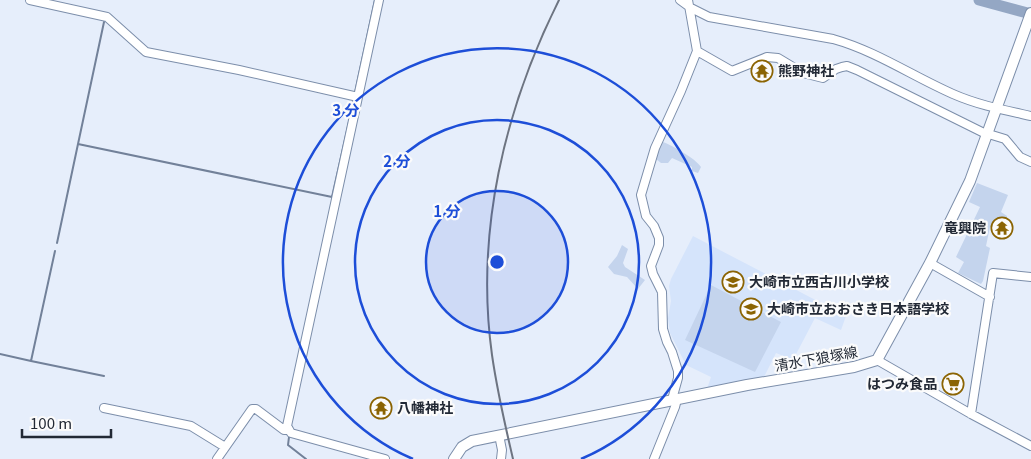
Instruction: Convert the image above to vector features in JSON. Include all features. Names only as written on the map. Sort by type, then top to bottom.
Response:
[{"type":"main road","name":"清水下狼塚線","points":[[454,459],[458,450],[467,443],[499,435],[747,385],[854,367],[877,360],[930,263],[970,181],[1030,17]]},
{"type":"street","points":[[30,0],[103,16],[146,52],[239,70],[358,97]]},
{"type":"street","points":[[379,0],[287,426],[291,433],[385,459]]},
{"type":"street","points":[[680,0],[709,17],[853,44],[953,94],[997,109],[1031,116]]},
{"type":"street","points":[[654,459],[677,399],[673,396],[678,371],[662,329],[662,292],[651,266],[659,245],[659,238],[654,226],[646,216],[641,195],[655,148],[682,91],[697,51],[691,8],[688,0]]},
{"type":"street","points":[[697,51],[732,71],[768,57],[778,58],[803,73],[824,78],[836,69],[847,66],[891,85],[982,132],[1005,139],[1020,157],[1031,162]]},
{"type":"street","points":[[930,263],[990,297]]},
{"type":"street","points":[[971,414],[993,273],[1031,277]]},
{"type":"street","points":[[877,360],[1031,446]]},
{"type":"street","points":[[104,408],[191,426],[225,447]]},
{"type":"street","points":[[217,459],[252,409],[256,409],[284,430],[289,430]]},
{"type":"street","points":[[499,435],[502,450],[501,459]]},
{"type":"street","points":[[349,459],[352,450]]},
{"type":"shaded area","points":[[663,142],[694,160],[701,167],[698,173],[692,171],[692,167],[672,158],[668,163],[661,163],[656,159],[657,150]]},
{"type":"shaded area","points":[[977,183],[1008,195],[1001,212],[1007,216],[1006,226],[995,224],[993,227],[990,227],[986,246],[990,248],[981,284],[958,273],[964,262],[956,257],[980,207],[969,202]]},
{"type":"shaded area","name":"大崎市立おおさき日本語学校","points":[[693,236],[846,316],[841,330],[815,318],[793,360],[776,353],[763,379],[707,389],[711,377],[686,365],[670,333],[668,318],[671,301],[669,286],[671,279]]},
{"type":"shaded area","points":[[622,245],[628,249],[623,263],[625,267],[645,280],[638,289],[627,277],[614,274],[608,267],[617,256]]},
{"type":"shaded area","points":[[711,285],[781,322],[755,372],[685,340]]},
{"type":"waterway","points":[[355,93],[375,0]]},
{"type":"waterway","points":[[979,0],[1031,14]]},
{"type":"waterway","points":[[78,144],[104,22]]},
{"type":"waterway","points":[[57,243],[78,144],[332,197],[351,113]]},
{"type":"waterway","points":[[0,354],[31,361],[55,251]]},
{"type":"waterway","points":[[31,361],[104,376]]},
{"type":"waterway","points":[[289,437],[288,445],[306,459]]},
{"type":"railway","points":[[513,459],[492,355],[488,309],[491,218],[498,173],[509,128],[523,85],[559,0]]},
{"type":"place","name":"熊野神社","points":[[762,71]]},
{"type":"place","name":"竜興院","points":[[1002,228]]},
{"type":"place","name":"大崎市立西古川小学校","points":[[733,282]]},
{"type":"place","name":"大崎市立おおさき日本語学校","points":[[751,309]]},
{"type":"place","name":"はつみ食品","points":[[953,384]]},
{"type":"place","name":"八幡神社","points":[[381,408]]}]
